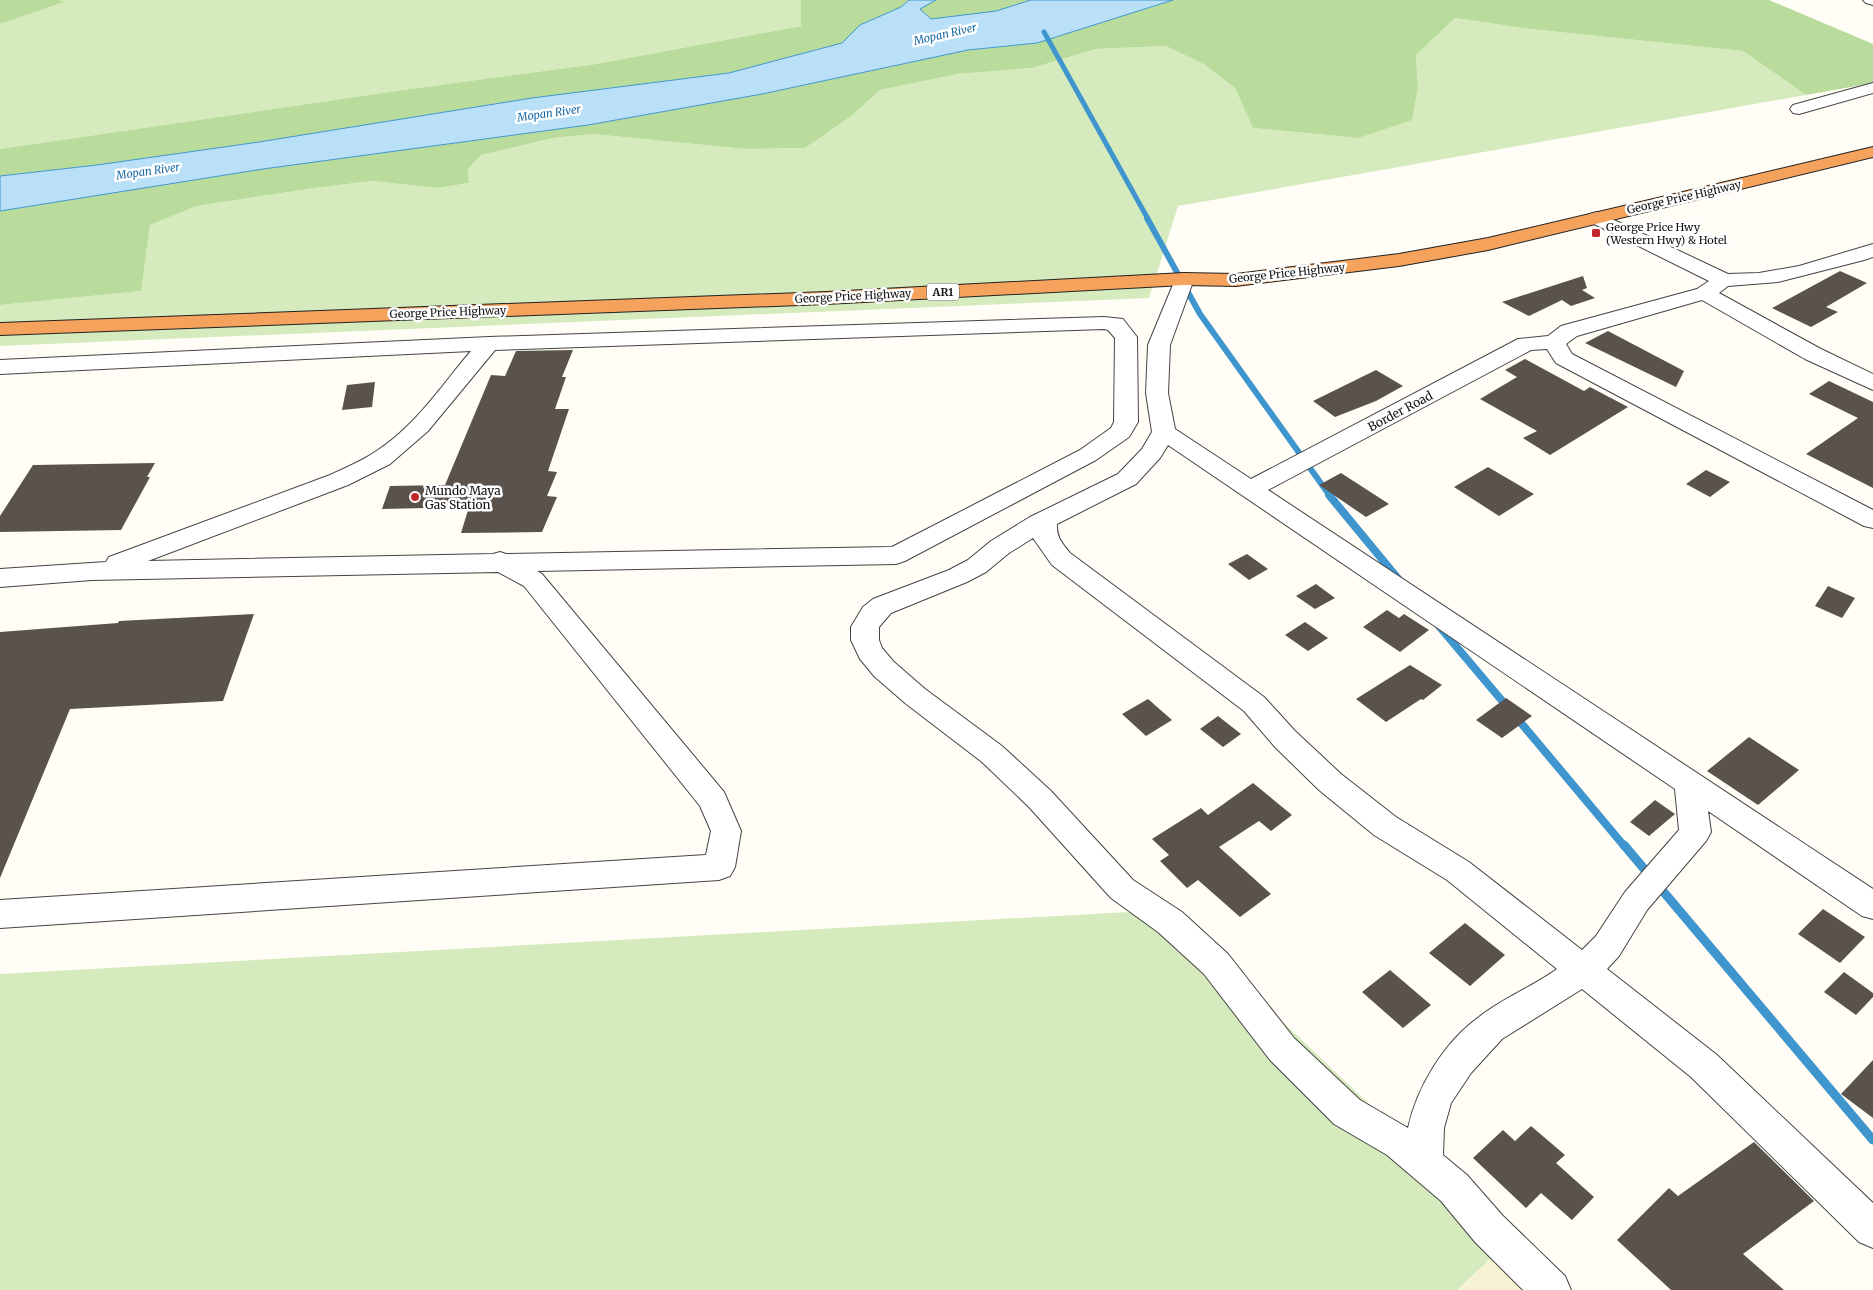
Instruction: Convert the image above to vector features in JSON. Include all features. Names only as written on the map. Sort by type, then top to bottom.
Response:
[{"type":"highway","name":"George Price Highway","points":[[0,329],[826,298],[1184,279],[1236,280],[1399,260],[1488,244],[1873,152]]},
{"type":"street","points":[[1799,109],[1873,88]]},
{"type":"street","points":[[1597,218],[1724,280],[1744,282],[1845,260],[1873,250]]},
{"type":"street","points":[[1845,260],[1873,272]]},
{"type":"street","points":[[1184,279],[1158,345],[1157,393],[1164,432],[1152,453],[1126,479],[1046,519],[1000,546],[977,566],[936,586],[882,606],[872,614],[865,627],[865,640],[870,652],[901,685],[992,754],[1040,799],[1122,889],[1170,922],[1216,964],[1282,1049],[1347,1112],[1400,1143],[1454,1188],[1489,1229],[1551,1290]]},
{"type":"street","points":[[1724,280],[1704,293],[1569,330],[1554,342],[1564,358],[1873,520]]},
{"type":"street","points":[[1704,293],[1813,354],[1873,383]]},
{"type":"street","points":[[0,367],[489,344],[1104,323],[1115,324],[1126,337],[1126,422],[1120,432],[1088,455],[896,555],[92,571],[0,578]]},
{"type":"street","name":"Border Road","points":[[1250,490],[1526,344],[1554,342]]},
{"type":"street","points":[[92,571],[150,552],[339,480],[365,468],[394,450],[428,415],[489,344]]},
{"type":"street","points":[[1164,432],[1873,906]]},
{"type":"street","points":[[1046,519],[1043,528],[1044,541],[1061,559],[1254,704],[1285,739],[1330,782],[1385,826],[1458,871],[1704,1066],[1873,1229]]},
{"type":"street","points":[[0,914],[719,867],[726,831],[713,800],[532,580],[500,562]]},
{"type":"street","points":[[1424,1163],[1424,1136],[1432,1100],[1452,1067],[1490,1028],[1547,994],[1583,969],[1603,951],[1636,901],[1677,857],[1695,832],[1689,783]]},
{"type":"shaded area","points":[[1511,1239],[1565,1290],[1457,1290]]},
{"type":"green space","points":[[0,0],[59,0],[64,2],[0,24]]},
{"type":"green space","points":[[59,0],[801,0],[801,26],[596,64],[410,89],[0,149],[0,24],[63,2]]},
{"type":"green space","points":[[801,0],[909,0],[901,7],[860,25],[842,43],[729,73],[532,98],[259,142],[97,165],[0,176],[0,149],[410,89],[596,64],[801,26]]},
{"type":"green space","points":[[936,0],[1031,0],[996,11],[931,19],[920,9]]},
{"type":"green space","points":[[1173,0],[1769,0],[1873,44],[1873,83],[1806,95],[1743,51],[1530,29],[1455,18],[1416,55],[1418,87],[1412,120],[1358,138],[1253,128],[1235,88],[1205,65],[1166,46],[1096,49],[1032,68],[958,74],[880,90],[850,117],[805,148],[745,149],[593,134],[553,138],[481,155],[468,169],[469,183],[438,188],[372,181],[197,206],[150,225],[141,291],[0,305],[0,211],[263,169],[588,125],[762,94],[968,50],[1037,43]]},
{"type":"green space","points":[[1455,18],[1530,29],[1743,51],[1806,95],[1178,206],[1149,298],[0,346],[0,305],[140,291],[150,225],[197,206],[372,181],[438,188],[469,183],[468,169],[481,155],[553,138],[593,134],[745,149],[805,148],[850,117],[880,90],[958,74],[1032,68],[1096,49],[1166,46],[1205,65],[1235,88],[1253,128],[1358,138],[1418,87],[1416,55]]},
{"type":"green space","points":[[1165,910],[1511,1239],[1457,1290],[0,1290],[0,974]]},
{"type":"water","name":"Mopan River","points":[[909,0],[936,0],[920,9],[931,19],[996,11],[1031,0],[1173,0],[1037,43],[968,50],[762,94],[588,125],[263,169],[0,211],[0,176],[97,165],[259,142],[532,98],[729,73],[842,43],[860,25],[901,7]]},
{"type":"building","points":[[1840,271],[1867,283],[1826,307],[1838,312],[1811,327],[1772,308]]},
{"type":"building","points":[[1583,276],[1587,288],[1582,290],[1595,298],[1571,306],[1562,300],[1529,316],[1502,302]]},
{"type":"building","points":[[1608,331],[1684,371],[1676,387],[1585,343]]},
{"type":"building","points":[[573,350],[562,377],[566,377],[555,409],[569,409],[548,471],[557,472],[547,496],[557,497],[542,532],[461,533],[469,507],[382,509],[390,486],[445,485],[491,375],[505,376],[516,351]]},
{"type":"building","points":[[1525,359],[1584,391],[1590,387],[1628,407],[1550,455],[1523,438],[1537,431],[1480,399],[1517,377],[1505,370]]},
{"type":"building","points":[[1376,370],[1403,386],[1376,401],[1335,417],[1313,401]]},
{"type":"building","points":[[1829,381],[1873,402],[1873,488],[1806,454],[1858,418],[1809,394]]},
{"type":"building","points":[[375,382],[372,407],[342,410],[347,385]]},
{"type":"building","points":[[155,463],[147,477],[150,477],[121,530],[0,532],[0,516],[33,465]]},
{"type":"building","points":[[1488,467],[1534,494],[1499,516],[1454,487]]},
{"type":"building","points":[[1706,470],[1730,482],[1710,497],[1686,484]]},
{"type":"building","points":[[1341,473],[1389,504],[1366,517],[1319,485]]},
{"type":"building","points":[[1247,554],[1268,569],[1249,580],[1228,564]]},
{"type":"building","points":[[1316,584],[1335,598],[1315,609],[1296,596]]},
{"type":"building","points":[[1828,586],[1855,598],[1842,618],[1815,606]]},
{"type":"building","points":[[1387,610],[1399,618],[1404,614],[1429,630],[1400,652],[1363,627]]},
{"type":"building","points":[[254,614],[223,701],[70,709],[0,878],[0,632],[118,623],[119,621]]},
{"type":"building","points":[[1305,622],[1328,638],[1308,651],[1285,635]]},
{"type":"building","points":[[1410,665],[1442,685],[1423,700],[1421,699],[1386,722],[1356,699]]},
{"type":"building","points":[[1506,698],[1532,716],[1502,738],[1476,720]]},
{"type":"building","points":[[1148,699],[1172,720],[1146,736],[1122,714]]},
{"type":"building","points":[[1218,716],[1241,734],[1223,747],[1200,729]]},
{"type":"building","points":[[1749,737],[1799,770],[1758,805],[1707,771]]},
{"type":"building","points":[[1253,783],[1292,815],[1271,831],[1259,821],[1219,847],[1271,894],[1240,917],[1198,880],[1187,888],[1160,861],[1169,855],[1152,839],[1201,808],[1208,815]]},
{"type":"building","points":[[1655,800],[1675,814],[1649,836],[1630,822]]},
{"type":"building","points":[[1823,909],[1865,937],[1840,963],[1798,934]]},
{"type":"building","points":[[1465,923],[1505,955],[1470,986],[1429,953]]},
{"type":"building","points":[[1390,970],[1431,1005],[1403,1028],[1362,992]]},
{"type":"building","points":[[1844,972],[1873,993],[1873,997],[1856,1015],[1824,992]]},
{"type":"building","points":[[1873,1060],[1873,1118],[1841,1094]]},
{"type":"building","points":[[1531,1126],[1565,1155],[1556,1163],[1594,1197],[1572,1220],[1541,1193],[1526,1208],[1473,1158],[1503,1130],[1515,1141]]},
{"type":"building","points":[[1754,1142],[1814,1201],[1743,1254],[1784,1290],[1671,1290],[1617,1240],[1669,1188],[1678,1196]]},
{"type":"waterway","points":[[1044,32],[1148,219]]},
{"type":"waterway","points":[[1147,218],[1200,314],[1330,496]]},
{"type":"waterway","points":[[1329,495],[1400,581]]},
{"type":"waterway","points":[[1439,626],[1509,709]]},
{"type":"waterway","points":[[1516,717],[1625,847]]},
{"type":"waterway","points":[[1624,845],[1873,1140]]},
{"type":"place","name":"George Price Hwy (Western Hwy) & Hotel","points":[[1596,233]]},
{"type":"place","name":"Mundo Maya Gas Station","points":[[415,497]]}]
